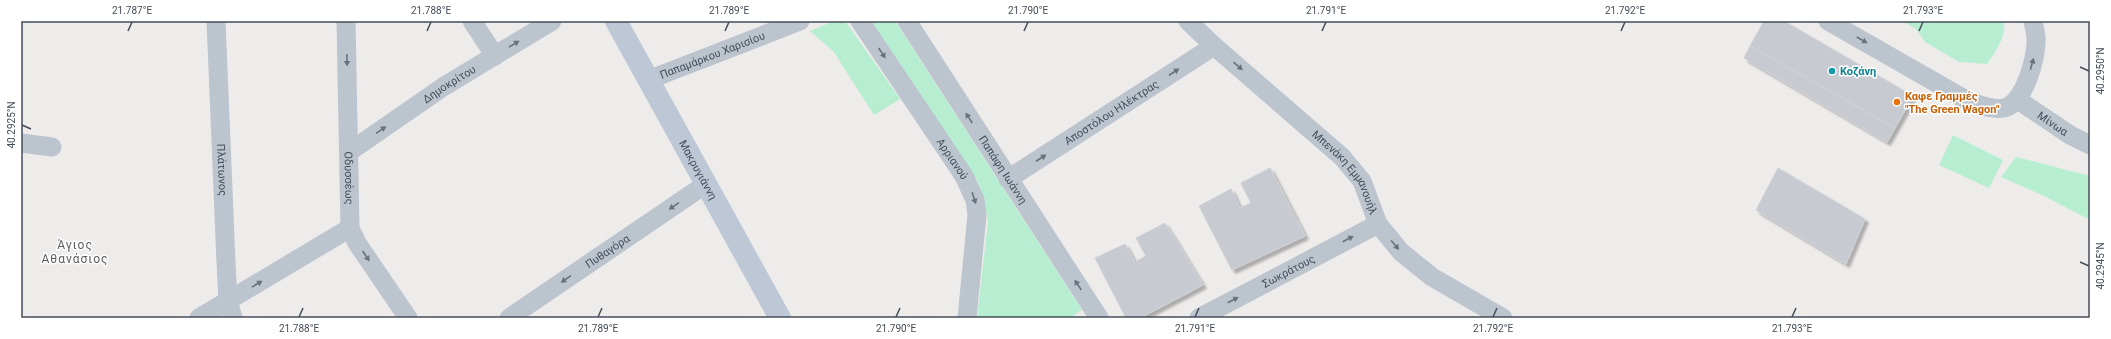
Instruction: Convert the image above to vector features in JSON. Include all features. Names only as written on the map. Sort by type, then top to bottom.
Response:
[{"type":"street","name":"Πλάτωνος","points":[[216,21],[231,309]]},
{"type":"street","name":"Οδυσσέως","points":[[346,21],[350,228],[357,243],[408,318]]},
{"type":"street","points":[[472,21],[495,56]]},
{"type":"street","name":"Δημοκρίτου","points":[[349,152],[443,87],[552,21]]},
{"type":"street","name":"Μακρυγιάννη","points":[[616,21],[780,318]]},
{"type":"street","name":"Παπαμάρκου Χαρισίου","points":[[648,80],[768,27],[800,21]]},
{"type":"street","name":"Αρριανού","points":[[860,21],[964,176],[975,200],[977,215],[967,318]]},
{"type":"street","name":"Παπάφη Ιωάννη","points":[[907,21],[1099,318]]},
{"type":"street","name":"Μπενάκη Εμμανουήλ","points":[[1188,21],[1214,46],[1342,157],[1362,181],[1378,224],[1401,252],[1432,277],[1503,318]]},
{"type":"street","points":[[1828,21],[1968,101],[1989,108],[2006,108],[2018,100],[2033,62],[2036,39],[2033,21]]},
{"type":"street","name":"Αποστόλου Ηλέκτρας","points":[[1008,179],[1214,46]]},
{"type":"street","name":"Μίνωα","points":[[2018,100],[2070,135],[2090,145]]},
{"type":"street","points":[[21,143],[52,147]]},
{"type":"street","name":"Πυθαγόρα","points":[[509,318],[706,184]]},
{"type":"street","name":"Σωκράτους","points":[[1199,318],[1378,224]]},
{"type":"street","points":[[199,318],[231,309],[350,228]]},
{"type":"green space","points":[[834,21],[845,21],[900,99],[874,115],[833,51],[810,31]]},
{"type":"green space","points":[[870,21],[895,21],[1082,310],[1074,315],[1076,318],[977,318],[988,222],[984,199],[978,182]]},
{"type":"green space","points":[[1902,21],[2004,21],[2004,27],[2000,44],[1987,64],[1959,62],[1925,42],[1916,29]]},
{"type":"green space","points":[[1953,135],[2003,160],[1989,188],[1939,165]]},
{"type":"green space","points":[[2016,157],[2090,176],[2090,220],[2044,196],[2001,177]]},
{"type":"building","name":"Κοζάνη","points":[[1764,21],[1784,21],[1913,96],[1895,128],[1750,46]]},
{"type":"building","points":[[1750,46],[1895,128],[1887,142],[1744,58]]},
{"type":"building","points":[[1270,168],[1305,236],[1232,270],[1199,206],[1231,189],[1240,208],[1251,203],[1241,183]]},
{"type":"building","points":[[1778,168],[1865,219],[1846,264],[1756,210]]},
{"type":"building","points":[[1165,223],[1203,285],[1140,318],[1126,318],[1095,258],[1125,244],[1135,262],[1146,256],[1136,238]]},
{"type":"place","name":"Κοζάνη","points":[[1832,71]]},
{"type":"place","name":"Καφε Γραμμές \"The Green Wagon\"","points":[[1897,102]]},
{"type":"district","name":"Άγιος Αθανάσιος","points":[[75,252]]}]
